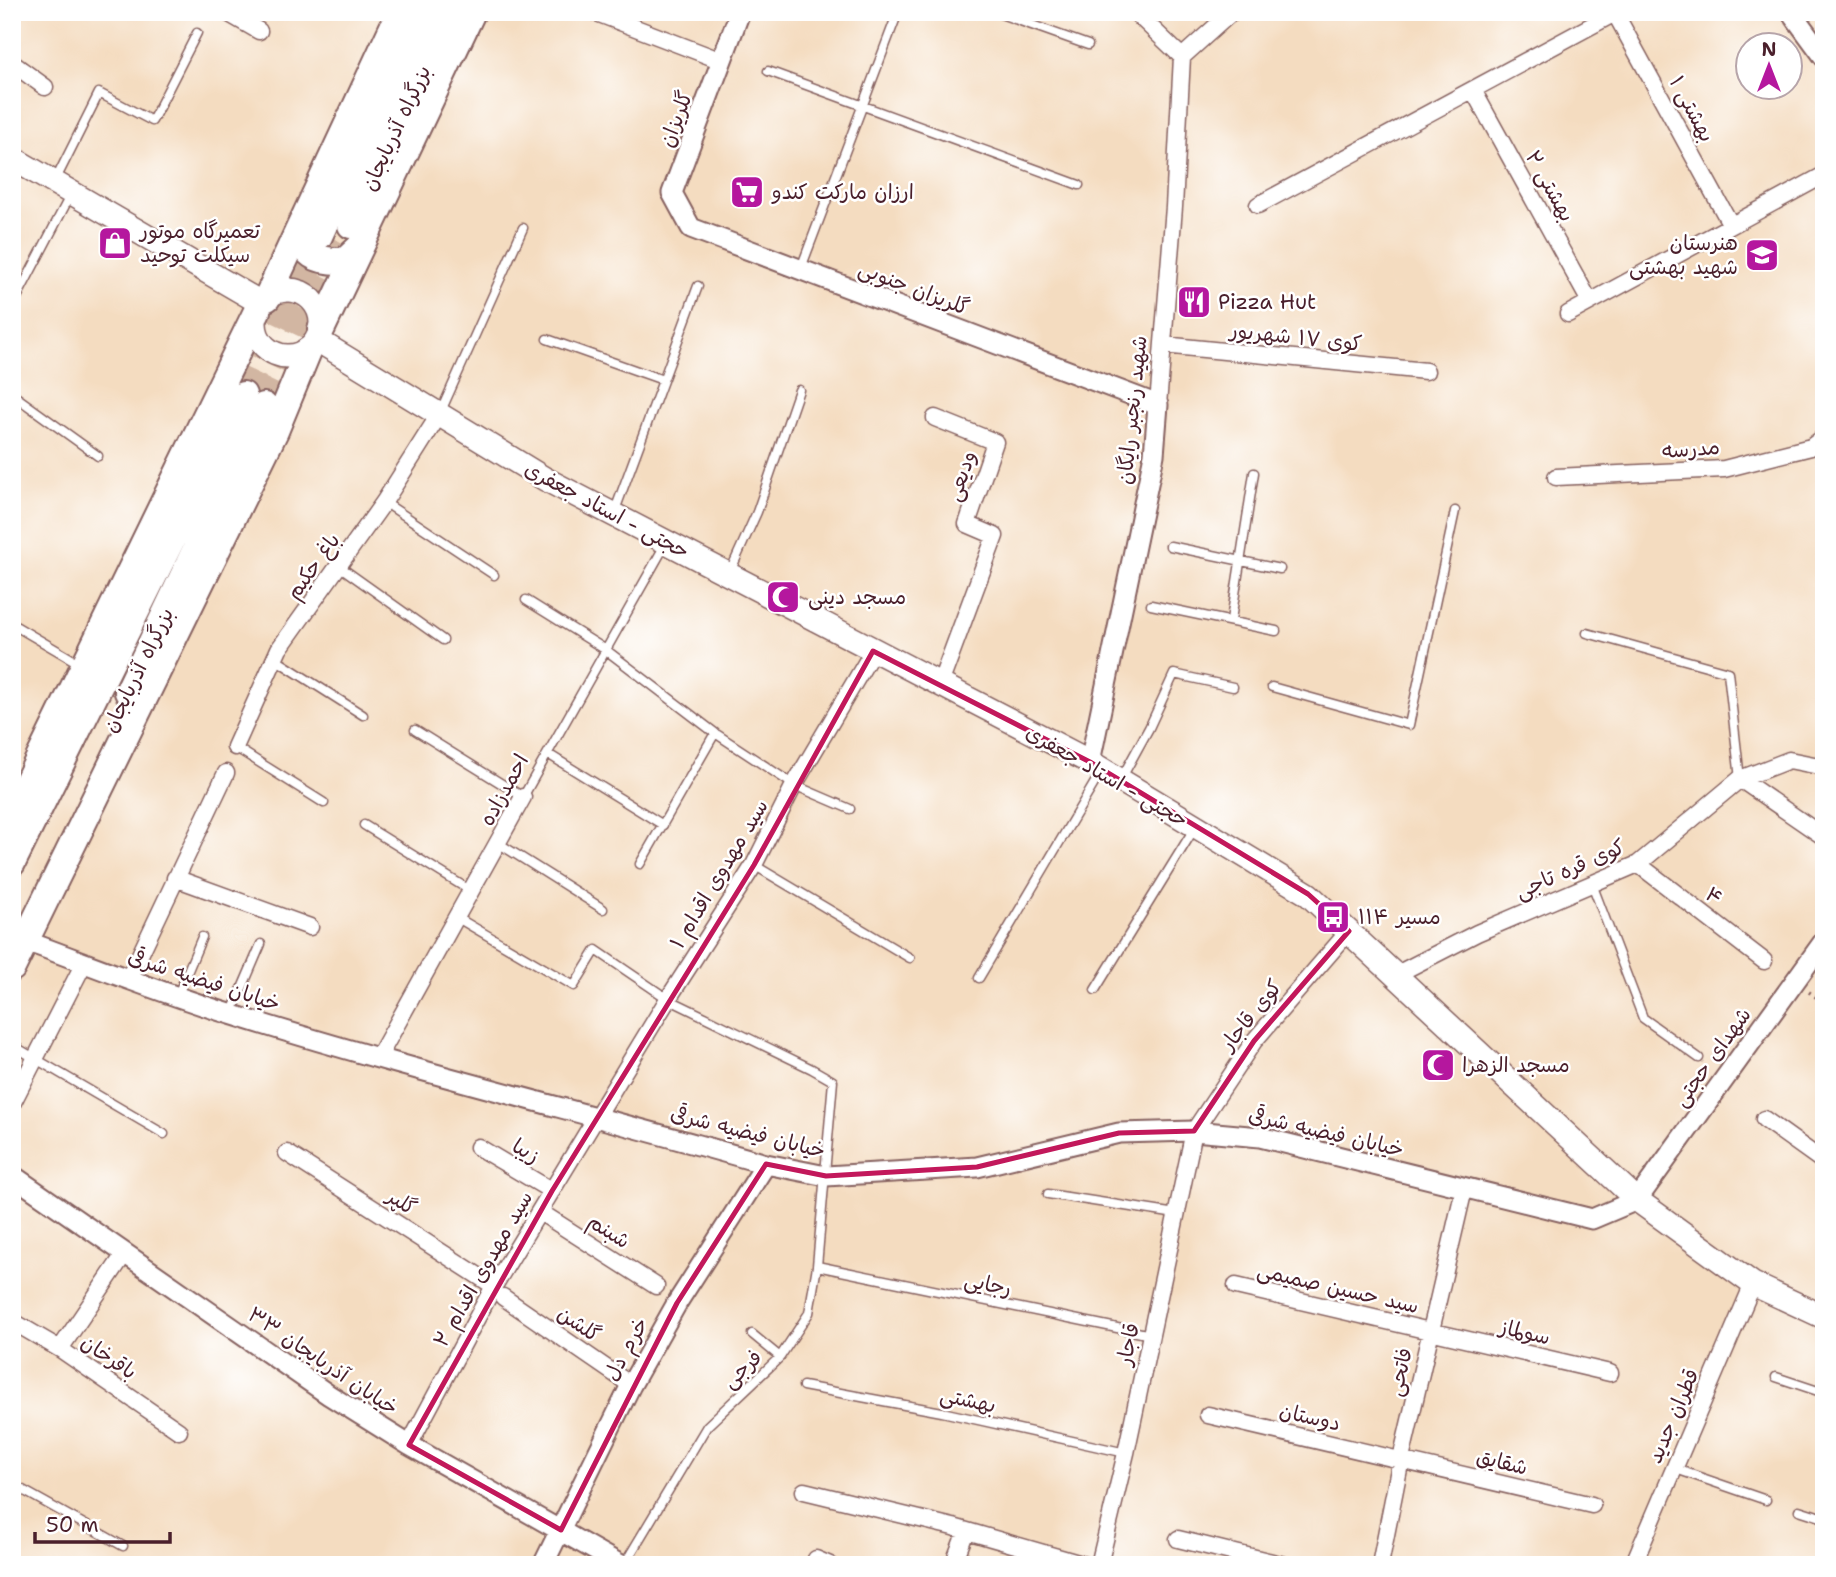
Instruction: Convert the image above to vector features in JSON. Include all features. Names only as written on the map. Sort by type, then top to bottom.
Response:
[{"type":"highway","points":[[12,968],[19,937],[275,431],[315,340],[331,238],[400,12]]},
{"type":"highway","name":"بزرگراه آذربایجان","points":[[331,238],[421,12]]},
{"type":"highway","name":"بزرگراه آذربایجان","points":[[331,238],[449,12]]},
{"type":"highway","points":[[12,814],[213,399],[262,304],[331,238],[472,12]]},
{"type":"highway","points":[[213,399],[232,388],[250,388],[266,397],[275,413],[275,431]]},
{"type":"highway","name":"بزرگراه آذربایجان","points":[[12,863],[253,401],[19,937]]},
{"type":"main road","points":[[12,158],[262,304]]},
{"type":"main road","points":[[286,290],[306,295],[319,310],[315,340],[294,356],[280,356],[267,349],[258,338],[254,324],[262,304],[276,292],[286,290]]},
{"type":"main road","name":"حجتی - استاد جعفری","points":[[315,340],[545,479],[1104,771],[1308,894],[1637,1200],[1753,1284],[1824,1317]]},
{"type":"street","points":[[226,12],[259,31]]},
{"type":"street","points":[[594,12],[722,61]]},
{"type":"street","name":"گلریزان","points":[[672,193],[740,12]]},
{"type":"street","points":[[1135,12],[1182,57],[1232,12]]},
{"type":"street","points":[[1791,12],[1824,57]]},
{"type":"street","points":[[1258,205],[1615,13]]},
{"type":"street","name":"بهشتی ۱","points":[[1615,13],[1731,226]]},
{"type":"street","name":"شهید رنجبر رایگان","points":[[1104,771],[1154,455],[1174,207],[1182,57]]},
{"type":"street","points":[[12,63],[45,87]]},
{"type":"street","name":"بهشتی ۲","points":[[1473,90],[1590,302]]},
{"type":"street","points":[[1568,314],[1824,175]]},
{"type":"street","name":"گلریزان جنوبی","points":[[672,193],[691,228],[1158,405]]},
{"type":"street","name":"کوی ۱۷ شهریور","points":[[1163,345],[1426,372]]},
{"type":"street","name":"باغ حکیم","points":[[235,747],[279,649],[384,502],[439,415]]},
{"type":"street","name":"ودیعی","points":[[935,418],[995,442],[967,524],[995,536],[940,684]]},
{"type":"street","name":"مدرسه","points":[[1556,477],[1724,469],[1811,447],[1824,437]]},
{"type":"street","name":"سید مهدوی اقدام ۱","points":[[598,1116],[668,999],[754,865],[794,785],[873,651]]},
{"type":"street","name":"کوی قره تاجی","points":[[1397,974],[1477,933],[1638,864],[1740,779],[1789,760],[1824,767]]},
{"type":"street","points":[[128,980],[226,773]]},
{"type":"street","points":[[1740,779],[1824,837]]},
{"type":"street","name":"احمدزاده","points":[[378,1058],[523,797]]},
{"type":"street","name":"۴","points":[[1638,864],[1764,961]]},
{"type":"street","points":[[175,878],[310,927]]},
{"type":"street","name":"کوی قاجار","points":[[1194,1131],[1254,1041],[1349,931]]},
{"type":"street","name":"خیابان فیضیه شرقی","points":[[19,937],[177,997],[378,1058],[766,1164],[826,1176],[976,1167],[1119,1133],[1194,1131],[1260,1137],[1592,1219],[1637,1200]]},
{"type":"street","name":"شهدای حجتی","points":[[1637,1200],[1824,941]]},
{"type":"street","points":[[12,1104],[84,963]]},
{"type":"street","name":"سید مهدوی اقدام ۲","points":[[409,1445],[499,1292],[552,1191],[598,1116]]},
{"type":"street","points":[[1764,1119],[1824,1162]]},
{"type":"street","name":"قاجار","points":[[1099,1565],[1126,1453],[1194,1131]]},
{"type":"street","name":"زیبا","points":[[478,1147],[552,1191]]},
{"type":"street","name":"گلپر","points":[[287,1153],[499,1292]]},
{"type":"street","name":"خرم دل","points":[[543,1565],[631,1385],[677,1303],[766,1164]]},
{"type":"street","name":"خیابان آذربایجان ۳۳","points":[[12,1175],[329,1395],[409,1445],[622,1565]]},
{"type":"street","name":"فاتحی","points":[[1380,1565],[1401,1459],[1464,1189]]},
{"type":"street","name":"شبنم","points":[[540,1212],[656,1286]]},
{"type":"street","points":[[60,1349],[125,1254]]},
{"type":"street","name":"قطران جدید","points":[[1633,1565],[1753,1284]]},
{"type":"street","name":"سید حسین صمیمی","points":[[1236,1286],[1430,1331]]},
{"type":"street","name":"گلشن","points":[[499,1292],[631,1385]]},
{"type":"street","name":"باقرخان","points":[[12,1321],[60,1349],[179,1431]]},
{"type":"street","name":"سولماز","points":[[1430,1331],[1610,1373]]},
{"type":"street","name":"دوستان","points":[[1208,1415],[1401,1459]]},
{"type":"street","name":"شقایق","points":[[1401,1459],[1592,1505]]},
{"type":"street","points":[[804,1491],[966,1531],[1085,1565]]},
{"type":"street","points":[[953,1565],[966,1531]]},
{"type":"street","points":[[1178,1539],[1284,1565]]},
{"type":"lane","points":[[801,270],[898,12]]},
{"type":"lane","points":[[995,12],[1088,46]]},
{"type":"lane","points":[[12,307],[99,93],[152,121],[197,33]]},
{"type":"lane","points":[[768,71],[1079,185]]},
{"type":"lane","points":[[439,415],[523,229]]},
{"type":"lane","points":[[614,515],[698,286]]},
{"type":"lane","points":[[547,340],[663,380]]},
{"type":"lane","points":[[729,575],[757,512],[799,390]]},
{"type":"lane","points":[[12,394],[98,456]]},
{"type":"lane","points":[[1231,620],[1254,473]]},
{"type":"lane","points":[[384,502],[494,575]]},
{"type":"lane","points":[[1272,687],[1409,725],[1455,510]]},
{"type":"lane","name":"احمدزاده","points":[[523,797],[666,542]]},
{"type":"lane","points":[[1170,546],[1280,569]]},
{"type":"lane","points":[[339,566],[443,640]]},
{"type":"lane","points":[[527,600],[606,650],[715,733],[794,785],[850,809]]},
{"type":"lane","points":[[1151,605],[1276,631]]},
{"type":"lane","points":[[12,624],[85,667]]},
{"type":"lane","points":[[1587,633],[1728,672],[1740,779]]},
{"type":"lane","points":[[275,659],[363,715]]},
{"type":"lane","points":[[979,978],[1104,771],[1149,728],[1174,674],[1233,687]]},
{"type":"lane","points":[[415,730],[523,797]]},
{"type":"lane","points":[[640,864],[715,733]]},
{"type":"lane","points":[[235,747],[324,803]]},
{"type":"lane","points":[[548,754],[663,825]]},
{"type":"lane","points":[[364,825],[471,891]]},
{"type":"lane","points":[[1095,990],[1195,826]]},
{"type":"lane","points":[[498,842],[603,909]]},
{"type":"lane","points":[[754,865],[910,958]]},
{"type":"lane","points":[[1592,884],[1643,1018],[1699,1058]]},
{"type":"lane","points":[[456,917],[574,986],[596,950],[668,999]]},
{"type":"lane","points":[[177,997],[202,937]]},
{"type":"lane","points":[[230,1014],[261,944]]},
{"type":"lane","name":"فرجی","points":[[622,1565],[707,1426],[780,1357],[809,1313],[817,1266],[826,1176],[833,1082],[812,1069],[668,999]]},
{"type":"lane","points":[[12,1045],[164,1134]]},
{"type":"lane","points":[[1048,1194],[1176,1214]]},
{"type":"lane","name":"رجایی","points":[[817,1266],[1151,1335]]},
{"type":"lane","points":[[752,1334],[780,1357]]},
{"type":"lane","points":[[1776,1377],[1824,1393]]},
{"type":"lane","name":"بهشتی","points":[[803,1386],[942,1412],[1126,1453]]},
{"type":"lane","points":[[1673,1468],[1766,1500]]},
{"type":"lane","points":[[12,1484],[124,1546]]},
{"type":"lane","points":[[1799,1510],[1824,1518]]},
{"type":"highlighted area","points":[[873,651],[1090,762],[1308,894],[1349,931],[1254,1041],[1194,1131],[1119,1133],[977,1167],[826,1176],[766,1164],[677,1303],[561,1530],[409,1445],[552,1191],[754,865]]},
{"type":"tunnel","points":[[243,395],[319,236]]},
{"type":"tunnel","points":[[264,406],[343,243]]},
{"type":"place","name":"ارزان مارکت کندو","points":[[747,192]]},
{"type":"place","name":"تعمیرگاه موتور سیکلت توحید","points":[[115,243]]},
{"type":"place","name":"هنرستان شهید بهشتی","points":[[1762,255]]},
{"type":"place","name":"Pizza Hut","points":[[1194,302]]},
{"type":"place","name":"مسجد دینی","points":[[783,597]]},
{"type":"place","name":"مسیر ۱۱۴","points":[[1333,917]]},
{"type":"place","name":"مسجد الزهرا","points":[[1438,1065]]}]
